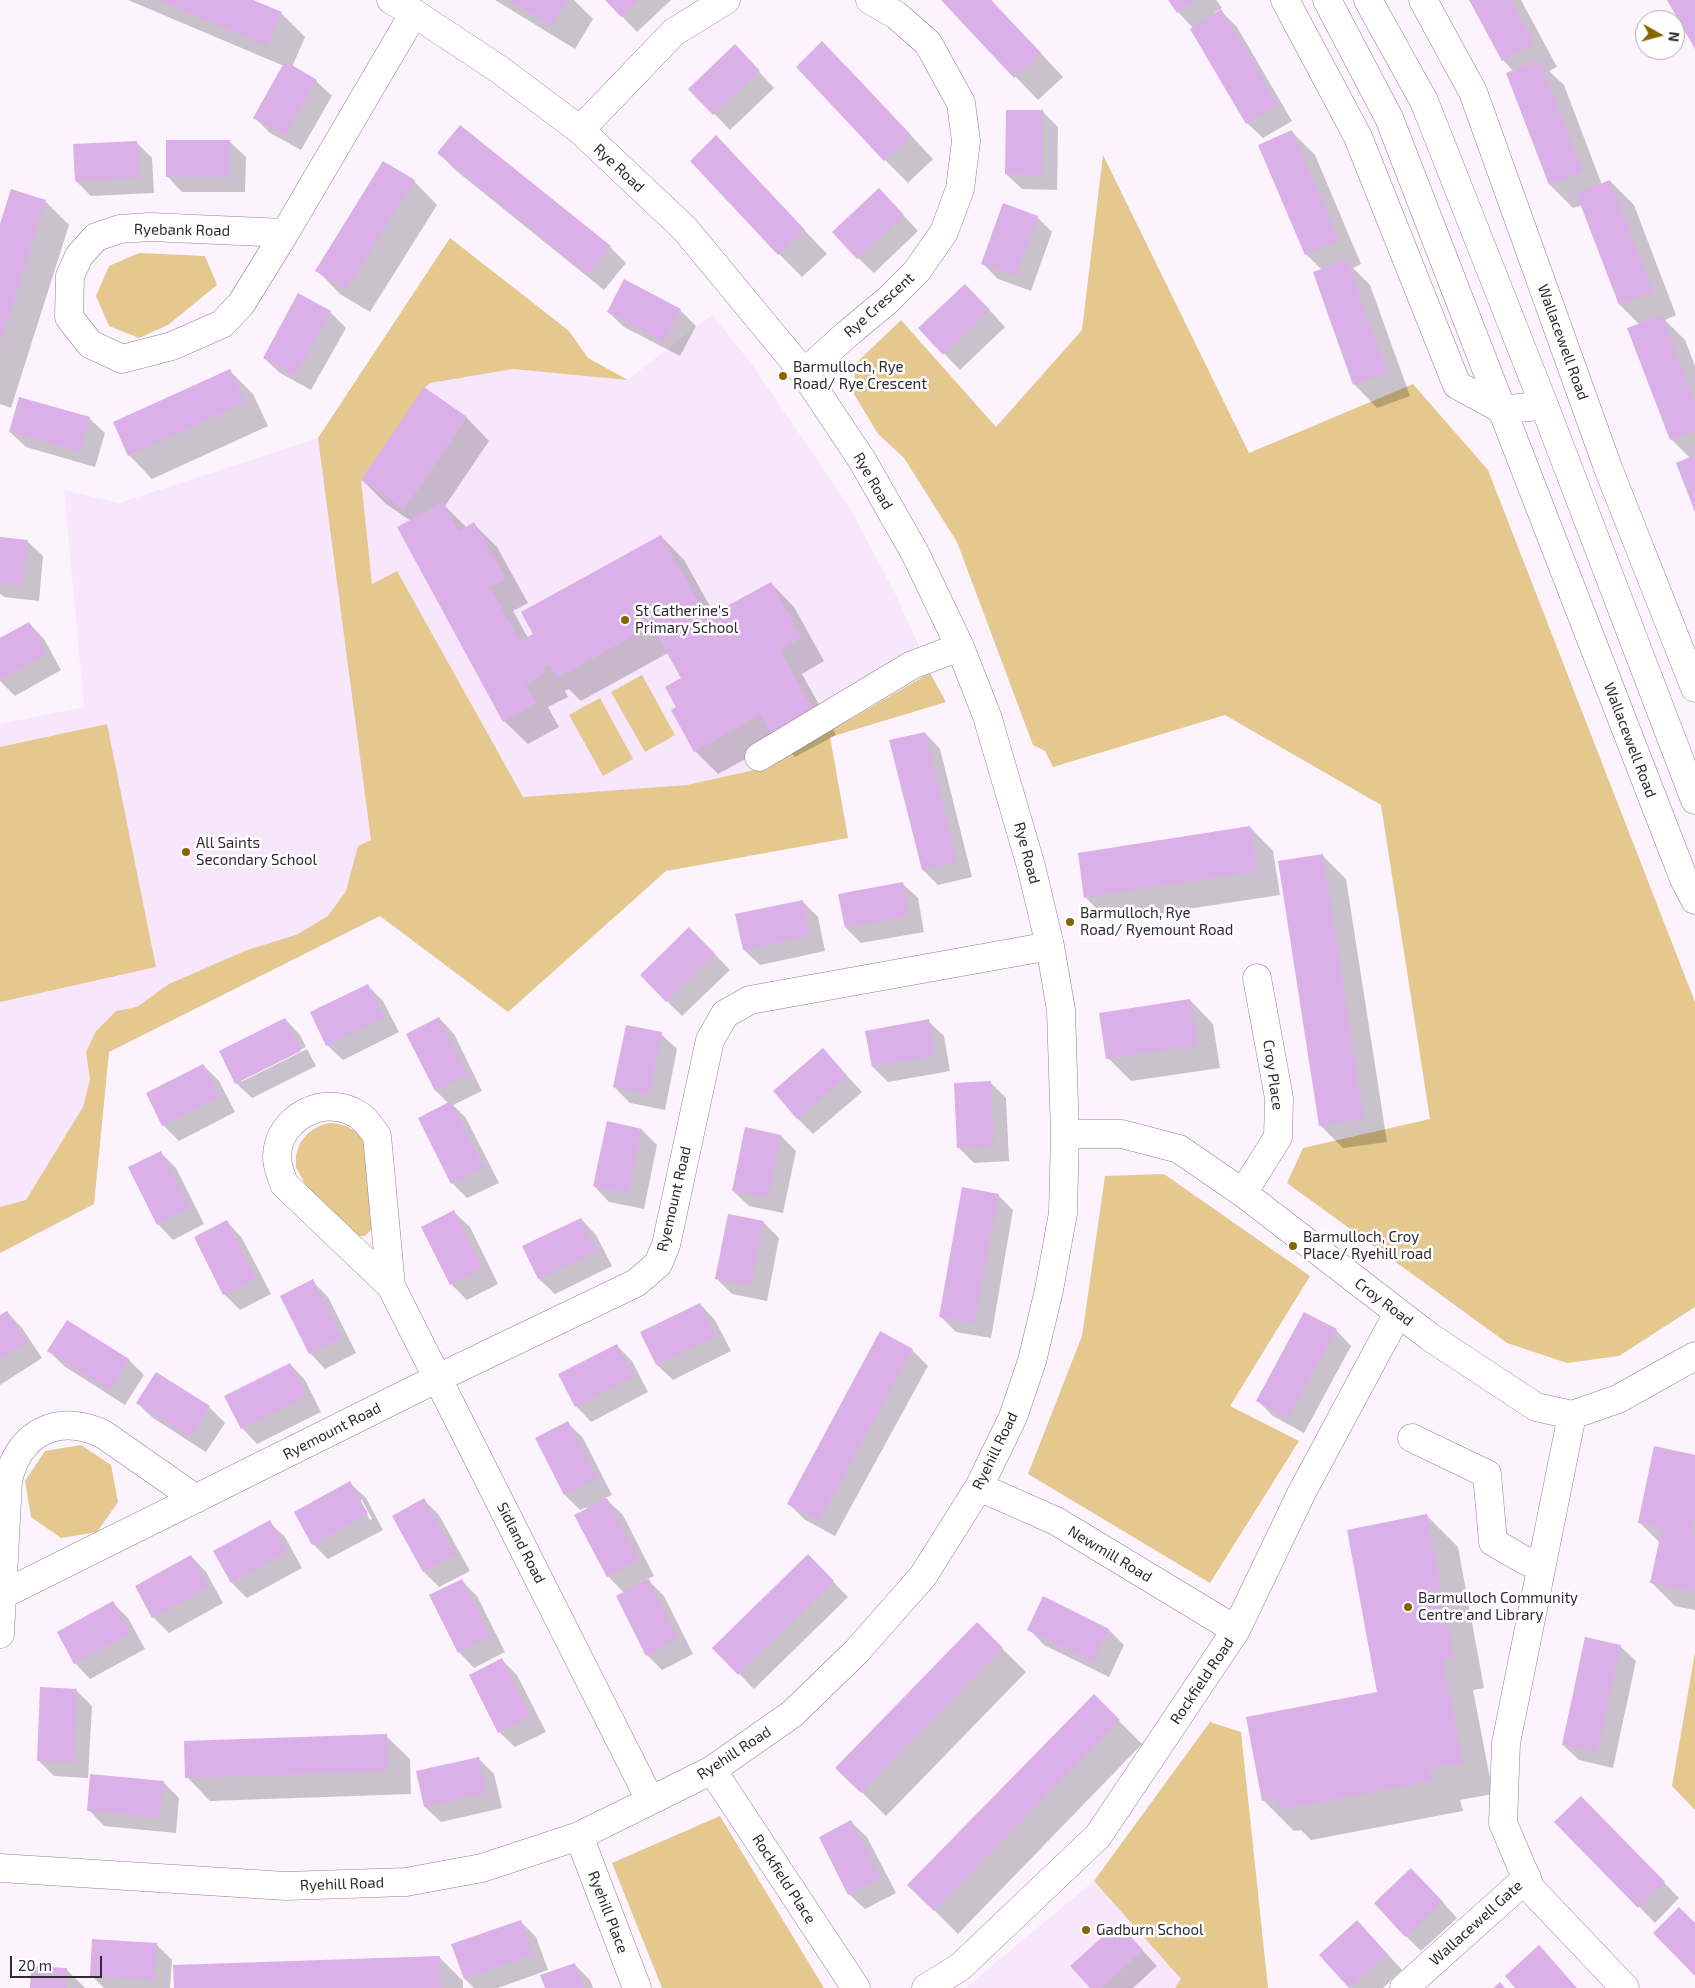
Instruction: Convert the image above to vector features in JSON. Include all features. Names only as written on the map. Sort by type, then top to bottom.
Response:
[{"type":"street","name":"Rye Road","points":[[391,0],[500,70],[580,130],[685,229],[804,373],[862,460],[915,553],[960,648],[987,716],[1007,782],[1031,866],[1050,946],[1061,1010],[1065,1134]]},
{"type":"street","points":[[580,130],[674,32],[726,0]]},
{"type":"street","name":"Rye Crescent","points":[[804,373],[888,300],[917,271],[944,232],[960,189],[966,142],[961,104],[928,42],[896,15],[870,0]]},
{"type":"street","points":[[1285,0],[1358,138],[1457,385],[1503,410],[1544,405]]},
{"type":"street","name":"Wallacewell Road","points":[[1327,0],[1389,118],[1684,878],[1695,900]]},
{"type":"street","points":[[1368,0],[1424,102],[1544,405],[1695,800]]},
{"type":"street","name":"Wallacewell Road","points":[[1423,0],[1473,92],[1608,468],[1695,688]]},
{"type":"street","name":"Ryebank Road","points":[[285,233],[150,227],[120,229],[96,237],[80,256],[70,276],[69,317],[90,344],[122,359],[172,346],[222,324],[241,304],[285,233],[414,13]]},
{"type":"street","points":[[759,757],[912,665],[960,648]]},
{"type":"street","name":"Ryemount Road","points":[[2,1595],[438,1378],[636,1283],[658,1264],[666,1244],[710,1040],[725,1014],[750,1000],[1050,946]]},
{"type":"street","name":"Croy Place","points":[[1243,1193],[1278,1137],[1279,1098],[1257,978]]},
{"type":"street","name":"Sidland Road","points":[[391,1286],[377,1136],[369,1124],[359,1115],[346,1109],[333,1106],[319,1107],[306,1112],[294,1120],[286,1130],[280,1143],[277,1157],[279,1171],[284,1184],[391,1286],[650,1800]]},
{"type":"street","name":"Croy Road","points":[[1065,1134],[1122,1134],[1178,1149],[1243,1193],[1430,1336],[1536,1407],[1572,1415]]},
{"type":"street","name":"Ryehill Road","points":[[0,1868],[286,1886],[406,1882],[482,1868],[579,1836],[712,1770],[792,1714],[856,1652],[923,1576],[979,1487],[1013,1416],[1032,1361],[1047,1299],[1063,1213],[1065,1134]]},
{"type":"street","name":"Rockfield Road","points":[[926,1988],[960,1967],[1098,1836],[1236,1630],[1302,1492],[1398,1312]]},
{"type":"street","points":[[1625,1988],[1531,1889],[1503,1823],[1506,1752],[1572,1415],[1618,1399],[1691,1367]]},
{"type":"street","points":[[0,1634],[8,1481],[11,1466],[29,1440],[42,1431],[65,1425],[89,1428],[103,1434],[196,1499]]},
{"type":"street","points":[[1412,1438],[1487,1474],[1493,1542],[1524,1560],[1541,1566]]},
{"type":"street","name":"Newmill Road","points":[[979,1487],[1056,1521],[1236,1630]]},
{"type":"street","name":"Rockfield Place","points":[[712,1770],[856,1988]]},
{"type":"street","name":"Ryehill Place","points":[[579,1836],[637,1988]]},
{"type":"street","name":"Wallacewell Gate","points":[[1404,1988],[1527,1878]]},
{"type":"shaded area","points":[[1103,155],[1249,453],[1413,384],[1488,470],[1695,1002],[1695,1307],[1619,1356],[1567,1363],[1507,1343],[1287,1183],[1303,1148],[1430,1119],[1381,805],[1225,715],[1053,767],[1045,751],[1033,745],[957,542],[904,458],[878,434],[854,394],[855,364],[901,320],[996,427],[1082,330]]},
{"type":"shaded area","name":"St Catherine's Primary School","points":[[450,238],[569,331],[588,358],[627,380],[712,315],[751,363],[850,508],[895,593],[930,673],[946,702],[830,737],[848,838],[666,871],[508,1012],[380,916],[109,1052],[94,1204],[0,1253],[0,724],[84,707],[64,490],[119,503],[318,438]]},
{"type":"shaded area","points":[[450,238],[569,331],[588,358],[628,380],[513,369],[430,383],[424,388],[361,480],[372,584],[397,571],[523,797],[687,785],[768,767],[930,673],[946,702],[830,737],[848,838],[666,871],[508,1012],[380,916],[109,1052],[94,1204],[0,1253],[0,1207],[26,1200],[83,1107],[90,1079],[86,1052],[96,1031],[116,1011],[137,1007],[169,984],[247,950],[296,935],[328,916],[346,891],[358,846],[371,840],[318,438]]},
{"type":"shaded area","points":[[139,253],[205,256],[217,285],[168,325],[139,338],[109,326],[96,296],[109,266]]},
{"type":"shaded area","points":[[642,675],[675,735],[645,752],[611,692]]},
{"type":"shaded area","points":[[600,698],[633,759],[603,776],[569,715]]},
{"type":"shaded area","points":[[107,724],[156,967],[0,1002],[0,747]]},
{"type":"shaded area","points":[[329,1123],[350,1128],[367,1143],[372,1229],[365,1236],[356,1236],[313,1199],[296,1167],[296,1155],[300,1143],[308,1133],[319,1126]]},
{"type":"shaded area","points":[[1164,1174],[1310,1276],[1230,1406],[1299,1441],[1210,1583],[1028,1474],[1082,1336],[1105,1176]]},
{"type":"shaded area","points":[[81,1445],[111,1465],[118,1502],[97,1532],[61,1538],[31,1517],[25,1481],[45,1451]]},
{"type":"shaded area","points":[[1695,1652],[1695,1810],[1672,1786]]},
{"type":"shaded area","points":[[1210,1722],[1241,1732],[1268,1988],[1175,1988],[1181,1979],[1094,1881]]},
{"type":"shaded area","points":[[720,1816],[824,1988],[662,1988],[612,1863]]},
{"type":"shaded area","name":"Gadburn School","points":[[1094,1881],[1181,1979],[1175,1988],[965,1988]]},
{"type":"building","points":[[158,0],[253,0],[282,12],[267,46]]},
{"type":"building","points":[[508,0],[567,0],[552,26]]},
{"type":"building","points":[[605,0],[639,0],[621,17]]},
{"type":"building","points":[[941,0],[991,0],[1041,53],[1014,78]]},
{"type":"building","points":[[1168,0],[1195,0],[1177,13]]},
{"type":"building","points":[[1469,0],[1511,0],[1534,44],[1502,61]]},
{"type":"building","points":[[1667,0],[1695,0],[1695,49],[1685,32],[1685,10],[1673,10]]},
{"type":"building","points":[[1221,9],[1278,105],[1246,124],[1190,29]]},
{"type":"building","points":[[822,41],[911,135],[884,161],[796,67]]},
{"type":"building","points":[[735,44],[760,71],[713,115],[688,89]]},
{"type":"building","points":[[1540,60],[1583,172],[1549,185],[1506,73]]},
{"type":"building","points":[[285,61],[317,80],[285,136],[253,118]]},
{"type":"building","points":[[1006,110],[1043,110],[1042,175],[1005,174]]},
{"type":"building","points":[[460,125],[611,246],[588,275],[437,153]]},
{"type":"building","points":[[1292,130],[1339,241],[1305,255],[1258,145]]},
{"type":"building","points":[[716,135],[805,230],[778,255],[690,161]]},
{"type":"building","points":[[166,140],[230,140],[230,177],[166,177]]},
{"type":"building","points":[[137,141],[139,178],[75,181],[73,144]]},
{"type":"building","points":[[383,161],[415,180],[346,290],[315,271]]},
{"type":"building","points":[[1610,180],[1653,292],[1619,305],[1576,193]]},
{"type":"building","points":[[879,188],[904,215],[857,259],[832,232]]},
{"type":"building","points":[[11,189],[46,200],[0,345],[0,224]]},
{"type":"building","points":[[1003,203],[1038,216],[1016,276],[981,264]]},
{"type":"building","points":[[1347,260],[1387,373],[1353,385],[1313,272]]},
{"type":"building","points":[[624,279],[681,309],[664,342],[607,312]]},
{"type":"building","points":[[965,284],[990,310],[943,355],[918,328]]},
{"type":"building","points":[[298,293],[331,311],[295,376],[263,358]]},
{"type":"building","points":[[1662,315],[1695,402],[1695,431],[1670,440],[1627,328]]},
{"type":"building","points":[[230,369],[245,403],[128,456],[113,422]]},
{"type":"building","points":[[424,387],[467,417],[404,510],[361,480]]},
{"type":"building","points":[[19,397],[90,417],[80,452],[9,432]]},
{"type":"building","points":[[1695,455],[1695,512],[1676,463]]},
{"type":"building","points":[[443,502],[459,531],[474,522],[506,579],[490,587],[520,641],[533,634],[521,612],[661,535],[707,617],[771,582],[802,637],[780,650],[814,711],[771,734],[760,715],[694,752],[671,710],[676,707],[665,687],[681,678],[652,626],[557,678],[549,664],[543,667],[546,673],[526,684],[537,703],[503,722],[397,527]]},
{"type":"building","points":[[0,537],[28,540],[23,586],[0,583]]},
{"type":"building","points":[[29,622],[47,654],[0,680],[0,638]]},
{"type":"building","points":[[925,732],[957,861],[922,870],[889,740]]},
{"type":"building","points":[[1250,826],[1258,871],[1084,898],[1078,853]]},
{"type":"building","points":[[1323,854],[1364,1119],[1319,1126],[1278,861]]},
{"type":"building","points":[[903,882],[909,916],[845,928],[838,894]]},
{"type":"building","points":[[803,900],[810,936],[743,950],[735,914]]},
{"type":"building","points":[[689,927],[715,954],[666,1002],[640,975]]},
{"type":"building","points":[[368,984],[384,1017],[326,1046],[310,1012]]},
{"type":"building","points":[[1190,999],[1198,1045],[1106,1059],[1099,1013]]},
{"type":"building","points":[[439,1017],[468,1075],[435,1091],[406,1034]]},
{"type":"building","points":[[285,1018],[301,1051],[235,1084],[219,1051]]},
{"type":"building","points":[[929,1019],[935,1056],[872,1067],[865,1031]]},
{"type":"building","points":[[626,1025],[662,1032],[649,1095],[613,1087]]},
{"type":"building","points":[[823,1048],[847,1076],[797,1119],[773,1091]]},
{"type":"building","points":[[203,1064],[220,1097],[162,1126],[146,1093]]},
{"type":"building","points":[[991,1081],[994,1146],[957,1148],[954,1083]]},
{"type":"building","points":[[451,1101],[484,1167],[451,1184],[418,1118]]},
{"type":"building","points":[[607,1121],[642,1129],[628,1194],[593,1186]]},
{"type":"building","points":[[745,1127],[781,1135],[768,1198],[732,1191]]},
{"type":"building","points":[[161,1151],[190,1208],[157,1225],[128,1167]]},
{"type":"building","points":[[962,1187],[999,1194],[975,1323],[939,1317]]},
{"type":"building","points":[[454,1210],[483,1268],[450,1285],[421,1227]]},
{"type":"building","points":[[728,1214],[764,1221],[751,1286],[715,1279]]},
{"type":"building","points":[[581,1218],[597,1251],[538,1279],[522,1246]]},
{"type":"building","points":[[227,1220],[256,1278],[223,1295],[194,1237]]},
{"type":"building","points":[[313,1279],[342,1337],[309,1354],[280,1296]]},
{"type":"building","points":[[700,1303],[716,1336],[656,1365],[640,1332]]},
{"type":"building","points":[[7,1311],[27,1342],[0,1359],[0,1315]]},
{"type":"building","points":[[1304,1312],[1337,1329],[1288,1418],[1256,1401]]},
{"type":"building","points":[[67,1320],[129,1359],[110,1390],[47,1351]]},
{"type":"building","points":[[880,1331],[913,1349],[819,1521],[787,1504]]},
{"type":"building","points":[[617,1344],[634,1376],[575,1407],[558,1374]]},
{"type":"building","points":[[290,1363],[307,1396],[241,1429],[224,1396]]},
{"type":"building","points":[[156,1372],[210,1406],[190,1438],[136,1403]]},
{"type":"building","points":[[568,1421],[597,1479],[564,1495],[535,1438]]},
{"type":"building","points":[[1654,1446],[1695,1455],[1695,1514],[1691,1531],[1695,1532],[1695,1592],[1650,1583],[1662,1528],[1638,1523]]},
{"type":"building","points":[[350,1481],[368,1514],[312,1545],[294,1512]]},
{"type":"building","points":[[424,1498],[455,1555],[423,1572],[392,1516]]},
{"type":"building","points":[[607,1498],[639,1560],[607,1577],[574,1515]]},
{"type":"building","name":"Barmulloch Community Centre and Library","points":[[1427,1514],[1454,1658],[1443,1659],[1463,1763],[1430,1769],[1432,1781],[1279,1810],[1276,1798],[1262,1801],[1246,1717],[1377,1692],[1347,1530]]},
{"type":"building","points":[[270,1520],[287,1552],[231,1583],[213,1551]]},
{"type":"building","points":[[808,1554],[834,1581],[738,1675],[712,1648]]},
{"type":"building","points":[[191,1555],[209,1587],[152,1618],[135,1586]]},
{"type":"building","points":[[462,1579],[491,1636],[458,1653],[429,1595]]},
{"type":"building","points":[[649,1579],[678,1639],[646,1656],[616,1596]]},
{"type":"building","points":[[1043,1596],[1109,1629],[1093,1662],[1027,1630]]},
{"type":"building","points":[[113,1601],[131,1633],[74,1664],[57,1632]]},
{"type":"building","points":[[977,1622],[1003,1648],[861,1793],[835,1768]]},
{"type":"building","points":[[1585,1637],[1621,1645],[1597,1753],[1562,1745]]},
{"type":"building","points":[[502,1658],[531,1716],[498,1733],[469,1675]]},
{"type":"building","points":[[40,1687],[77,1689],[73,1763],[37,1761]]},
{"type":"building","points":[[1094,1694],[1120,1720],[934,1911],[907,1885]]},
{"type":"building","points":[[387,1734],[388,1771],[185,1778],[184,1741]]},
{"type":"building","points":[[479,1757],[487,1793],[424,1807],[416,1771]]},
{"type":"building","points":[[90,1774],[164,1781],[160,1818],[87,1811]]},
{"type":"building","points":[[1581,1796],[1665,1882],[1638,1908],[1554,1822]]},
{"type":"building","points":[[851,1820],[881,1878],[848,1895],[819,1837]]},
{"type":"building","points":[[1411,1868],[1443,1902],[1405,1937],[1374,1903]]},
{"type":"building","points":[[1679,1907],[1695,1923],[1695,1976],[1653,1933]]},
{"type":"building","points":[[521,1920],[533,1955],[464,1979],[451,1944]]},
{"type":"building","points":[[1357,1920],[1387,1954],[1349,1988],[1319,1955]]},
{"type":"building","points":[[1118,1923],[1143,1950],[1101,1988],[1090,1988],[1070,1966]]},
{"type":"building","points":[[92,1939],[157,1943],[154,1980],[90,1976]]},
{"type":"building","points":[[1539,1945],[1577,1988],[1515,1988],[1505,1976]]},
{"type":"building","points":[[440,1956],[441,1988],[174,1988],[173,1965]]},
{"type":"building","points":[[575,1963],[584,1988],[545,1988],[540,1975]]},
{"type":"building","points":[[31,1966],[67,1968],[66,1988],[30,1988]]},
{"type":"building","points":[[1500,1982],[1505,1988],[1493,1988]]},
{"type":"place","name":"Barmulloch, Rye Road/ Rye Crescent","points":[[783,376]]},
{"type":"place","name":"St Catherine's Primary School","points":[[625,620]]},
{"type":"place","name":"All Saints Secondary School","points":[[186,852]]},
{"type":"place","name":"Barmulloch, Rye Road/ Ryemount Road","points":[[1070,922]]},
{"type":"place","name":"Barmulloch, Croy Place/ Ryehill road","points":[[1293,1246]]},
{"type":"place","name":"Barmulloch Community Centre and Library","points":[[1408,1607]]},
{"type":"place","name":"Gadburn School","points":[[1086,1930]]}]
